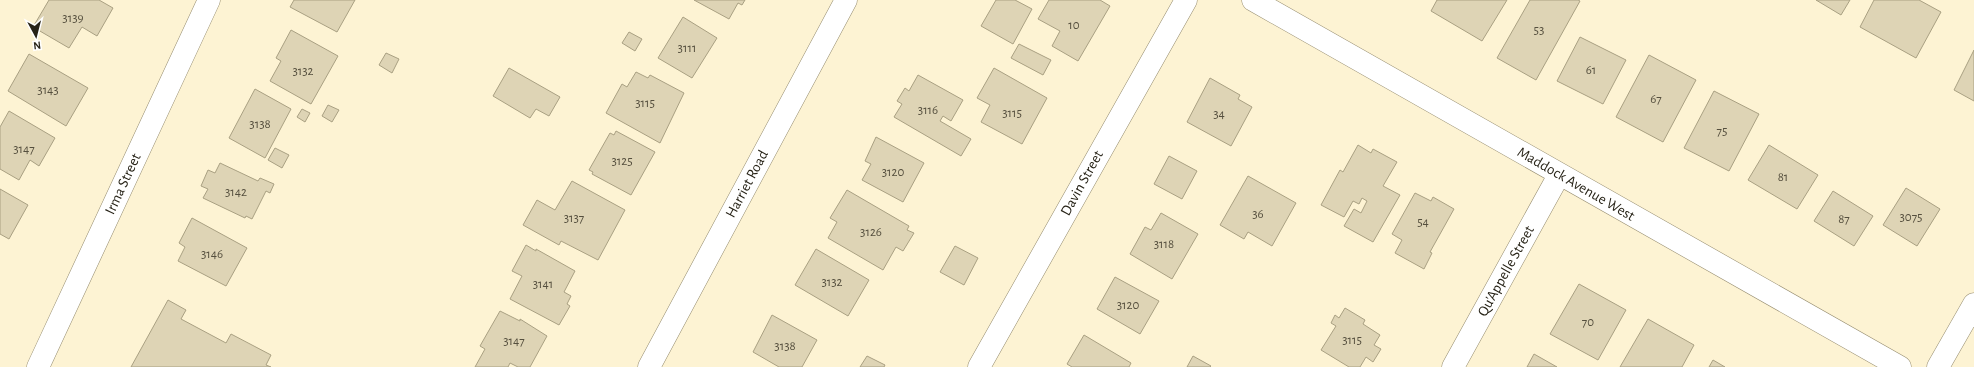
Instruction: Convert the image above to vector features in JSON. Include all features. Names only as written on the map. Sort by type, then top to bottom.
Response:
[{"type":"street","name":"Irma Street","points":[[38,367],[209,0]]},
{"type":"street","name":"Harriet Road","points":[[649,367],[846,0]]},
{"type":"street","name":"Davin Street","points":[[979,367],[1186,0]]},
{"type":"street","name":"Maddock Avenue West","points":[[1253,0],[1900,367]]},
{"type":"street","name":"Qu'Appelle Street","points":[[1453,367],[1560,175]]},
{"type":"street","points":[[1938,367],[1974,304]]},
{"type":"building","points":[[49,0],[99,0],[113,8],[97,36],[82,27],[69,48],[33,27]]},
{"type":"building","points":[[294,0],[355,0],[337,32],[290,7]]},
{"type":"building","points":[[694,0],[745,0],[742,5],[738,3],[729,19]]},
{"type":"building","points":[[996,0],[1015,0],[1032,9],[1013,44],[981,26]]},
{"type":"building","points":[[1049,0],[1100,0],[1110,6],[1078,61],[1052,46],[1060,31],[1038,19]]},
{"type":"building","points":[[1437,0],[1507,0],[1482,41],[1431,11]]},
{"type":"building","points":[[1530,0],[1580,1],[1536,80],[1497,58]]},
{"type":"building","points":[[1816,0],[1850,0],[1841,15]]},
{"type":"building","points":[[1874,0],[1919,0],[1941,12],[1916,58],[1860,27]]},
{"type":"building","points":[[683,17],[717,38],[692,78],[658,58]]},
{"type":"building","points":[[291,30],[338,56],[311,104],[270,81],[281,61],[276,58]]},
{"type":"building","points":[[629,32],[642,39],[635,51],[622,43]]},
{"type":"building","points":[[1580,37],[1626,60],[1603,104],[1557,81]]},
{"type":"building","points":[[1019,44],[1051,60],[1043,75],[1011,58]]},
{"type":"building","points":[[1974,50],[1974,101],[1954,90]]},
{"type":"building","points":[[386,53],[399,59],[392,73],[379,65]]},
{"type":"building","points":[[29,54],[88,88],[66,126],[8,91]]},
{"type":"building","points":[[1649,55],[1696,80],[1663,142],[1616,117]]},
{"type":"building","points":[[509,68],[560,97],[549,116],[536,109],[530,118],[493,96]]},
{"type":"building","points":[[994,68],[1047,98],[1022,144],[981,122],[990,105],[977,98]]},
{"type":"building","points":[[636,72],[648,78],[650,75],[684,93],[660,143],[606,113],[622,84],[627,87]]},
{"type":"building","points":[[918,75],[963,100],[951,121],[943,116],[940,121],[971,139],[961,156],[894,117],[902,104],[897,101],[905,88],[909,91]]},
{"type":"building","points":[[1210,78],[1240,95],[1238,99],[1252,107],[1231,146],[1187,122]]},
{"type":"building","points":[[255,89],[291,109],[265,158],[229,138]]},
{"type":"building","points":[[1714,91],[1759,114],[1729,171],[1684,148]]},
{"type":"building","points":[[328,105],[339,110],[332,122],[322,116]]},
{"type":"building","points":[[302,109],[310,113],[305,122],[297,117]]},
{"type":"building","points":[[9,111],[55,138],[39,166],[30,160],[19,180],[0,169],[0,127]]},
{"type":"building","points":[[616,131],[655,152],[631,195],[592,174],[593,172],[589,170],[610,133],[614,135]]},
{"type":"building","points":[[876,137],[924,163],[903,202],[862,180],[871,164],[865,161]]},
{"type":"building","points":[[1358,145],[1371,153],[1373,149],[1397,162],[1383,186],[1400,195],[1373,242],[1344,226],[1354,209],[1361,213],[1367,201],[1362,198],[1359,204],[1353,201],[1344,217],[1321,205],[1340,170],[1343,172]]},
{"type":"building","points":[[1769,145],[1818,175],[1797,209],[1748,180]]},
{"type":"building","points":[[275,148],[289,155],[282,168],[268,160]]},
{"type":"building","points":[[1169,156],[1197,171],[1182,199],[1154,184]]},
{"type":"building","points":[[220,163],[258,181],[260,178],[274,184],[270,193],[266,191],[252,219],[246,216],[245,218],[203,198],[208,189],[201,186],[208,170],[215,173]]},
{"type":"building","points":[[1248,176],[1296,203],[1272,246],[1248,232],[1244,239],[1220,225]]},
{"type":"building","points":[[572,181],[625,210],[598,260],[561,241],[559,245],[523,225],[537,200],[555,210]]},
{"type":"building","points":[[1906,188],[1940,209],[1917,246],[1883,225]]},
{"type":"building","points":[[0,189],[28,205],[9,239],[0,234]]},
{"type":"building","points":[[847,190],[909,226],[907,230],[914,233],[903,251],[896,247],[883,270],[828,238],[837,222],[830,218]]},
{"type":"building","points":[[1833,191],[1873,216],[1854,246],[1814,221]]},
{"type":"building","points":[[1415,193],[1431,201],[1433,197],[1454,209],[1430,252],[1432,253],[1424,269],[1395,253],[1402,240],[1392,234]]},
{"type":"building","points":[[1161,213],[1198,234],[1172,279],[1130,254],[1145,227],[1151,230]]},
{"type":"building","points":[[192,218],[247,248],[226,286],[178,261],[185,247],[179,243]]},
{"type":"building","points":[[526,245],[575,271],[564,292],[571,296],[567,304],[570,306],[559,325],[510,299],[522,276],[512,271]]},
{"type":"building","points":[[955,246],[978,258],[964,285],[940,272]]},
{"type":"building","points":[[816,249],[869,280],[848,316],[795,285]]},
{"type":"building","points":[[1115,277],[1159,301],[1140,334],[1097,309]]},
{"type":"building","points":[[1579,284],[1626,310],[1598,360],[1550,334]]},
{"type":"building","points":[[168,300],[186,310],[181,319],[226,343],[231,334],[271,355],[266,365],[271,367],[131,367]]},
{"type":"building","points":[[1345,308],[1365,320],[1363,324],[1380,335],[1374,345],[1381,349],[1373,362],[1366,357],[1360,367],[1349,367],[1321,350],[1336,326],[1331,323],[1335,315],[1339,318]]},
{"type":"building","points":[[500,311],[520,321],[520,319],[547,336],[530,367],[518,367],[510,363],[508,367],[475,367],[485,349],[480,346]]},
{"type":"building","points":[[772,315],[817,340],[802,367],[779,367],[753,352]]},
{"type":"building","points":[[1648,319],[1694,345],[1682,367],[1620,367]]},
{"type":"building","points":[[1084,335],[1131,363],[1129,367],[1072,367],[1067,364]]},
{"type":"building","points":[[1534,354],[1557,367],[1527,367]]},
{"type":"building","points":[[867,356],[885,365],[884,367],[860,367]]},
{"type":"building","points":[[1193,356],[1211,366],[1187,367]]},
{"type":"building","points":[[1713,360],[1725,367],[1709,367]]}]
